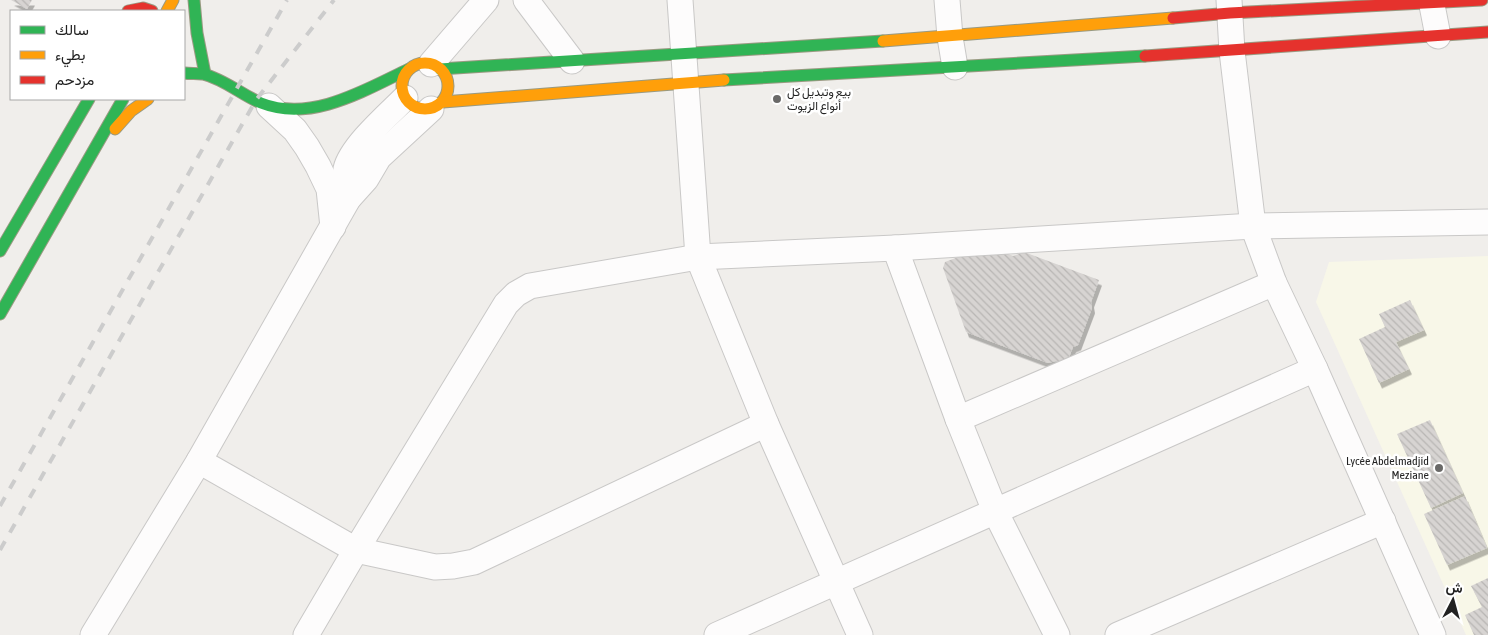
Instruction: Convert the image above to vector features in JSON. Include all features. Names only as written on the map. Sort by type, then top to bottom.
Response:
[{"type":"street","points":[[194,0],[197,33],[205,74]]},
{"type":"street","points":[[348,199],[345,180],[346,168],[352,154],[401,96],[402,80],[427,67],[486,0]]},
{"type":"street","points":[[526,0],[572,61]]},
{"type":"street","points":[[680,0],[698,257],[766,424],[860,635]]},
{"type":"street","points":[[947,0],[955,67]]},
{"type":"street","points":[[185,73],[205,74],[236,91],[270,106],[284,109],[302,109],[339,100],[427,67],[572,61],[950,37],[1229,6],[1482,0]]},
{"type":"street","points":[[1431,2],[1438,36]]},
{"type":"street","points":[[1229,6],[1232,51],[1253,226],[1274,283],[1316,369],[1433,635]]},
{"type":"street","points":[[134,7],[149,10]]},
{"type":"street","points":[[401,96],[418,108],[686,82],[1232,51],[1488,32]]},
{"type":"street","points":[[189,47],[205,74]]},
{"type":"street","points":[[92,635],[199,461],[348,199],[366,179],[379,157],[446,95],[448,81],[427,67]]},
{"type":"street","points":[[185,82],[205,74]]},
{"type":"street","points":[[339,100],[376,97]]},
{"type":"street","points":[[0,251],[88,100]]},
{"type":"street","points":[[0,314],[122,100]]},
{"type":"street","points":[[89,158],[131,111],[147,100]]},
{"type":"street","points":[[270,106],[295,130],[308,147],[318,166],[329,189],[333,227]]},
{"type":"street","points":[[306,635],[506,304],[516,294],[530,286],[698,257],[896,248],[1253,226],[1488,222]]},
{"type":"street","points":[[896,248],[958,419],[994,511],[1058,635]]},
{"type":"street","points":[[958,419],[1274,283]]},
{"type":"street","points":[[718,635],[1316,369]]},
{"type":"street","points":[[199,461],[356,550],[435,567],[454,566],[474,562],[766,424]]},
{"type":"street","points":[[1118,635],[1383,521]]},
{"type":"shaded area","name":"Lycée Abdelmadjid Meziane","points":[[1488,256],[1488,635],[1466,635],[1316,302],[1329,262]]},
{"type":"building","points":[[11,0],[32,0],[27,9]]},
{"type":"building","points":[[987,246],[1013,256],[1024,252],[1099,280],[1091,302],[1092,308],[1078,345],[1073,347],[1066,365],[1056,361],[1048,363],[966,332],[943,268],[945,262]]},
{"type":"building","points":[[1410,300],[1424,330],[1396,342],[1409,369],[1379,383],[1359,339],[1385,327],[1379,314]]},
{"type":"building","points":[[1430,420],[1463,493],[1431,508],[1397,434]]},
{"type":"building","points":[[1465,496],[1487,548],[1447,565],[1424,514]]},
{"type":"building","points":[[1488,578],[1488,635],[1474,635],[1465,615],[1482,607],[1471,586]]},
{"type":"railway","points":[[0,506],[287,0]]},
{"type":"railway","points":[[0,550],[256,100],[334,0]]},
{"type":"traffic: fast","points":[[194,0],[197,33],[205,74]]},
{"type":"traffic: fast","points":[[440,69],[883,41]]},
{"type":"traffic: fast","points":[[724,80],[1145,56]]},
{"type":"traffic: fast","points":[[185,73],[211,76],[261,103],[280,108],[299,109],[318,107],[337,101],[409,69]]},
{"type":"traffic: fast","points":[[0,251],[88,100]]},
{"type":"traffic: fast","points":[[0,314],[122,100]]},
{"type":"traffic: slow","points":[[168,10],[173,0]]},
{"type":"traffic: slow","points":[[883,41],[1173,18]]},
{"type":"traffic: slow","points":[[420,63],[430,63],[444,73],[448,86],[444,99],[438,105],[430,109],[420,109],[406,99],[402,91],[402,81],[412,67],[420,63]]},
{"type":"traffic: slow","points":[[443,102],[724,80]]},
{"type":"traffic: slow","points":[[115,129],[131,111],[147,100]]},
{"type":"traffic: jam","points":[[1173,18],[1230,13],[1482,0]]},
{"type":"traffic: jam","points":[[133,10],[143,8],[149,10]]},
{"type":"traffic: jam","points":[[1145,56],[1488,32]]},
{"type":"place","name":"بيع وتبديل كل أنواع الزيوت","points":[[777,99]]},
{"type":"place","name":"Lycée Abdelmadjid Meziane","points":[[1439,468]]}]
